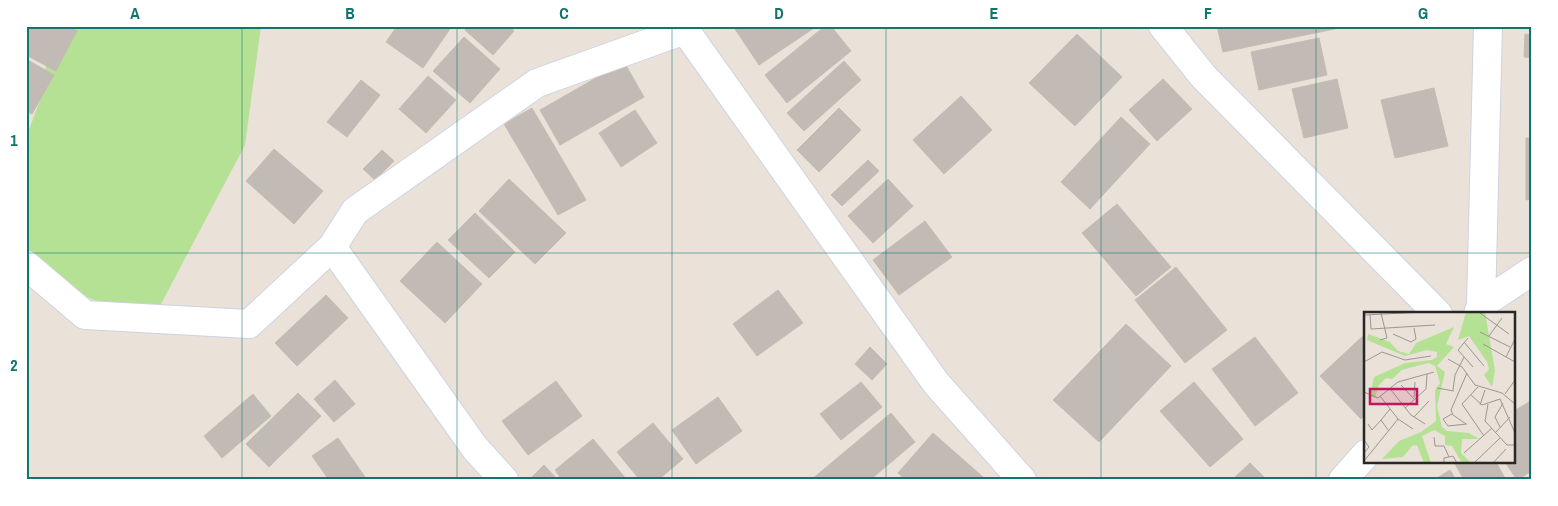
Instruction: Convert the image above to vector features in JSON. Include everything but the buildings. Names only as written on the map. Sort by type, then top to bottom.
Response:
[{"type":"street","points":[[1162,26],[1203,76],[1436,312]]},
{"type":"street","points":[[1480,309],[1488,26]]},
{"type":"street","points":[[26,266],[85,315],[249,324],[332,247],[356,211],[537,83],[686,28],[936,383],[1022,480]]},
{"type":"street","points":[[332,247],[475,448],[504,480]]},
{"type":"street","points":[[1480,309],[1532,271]]},
{"type":"street","points":[[1343,480],[1364,456]]},
{"type":"green space","points":[[53,26],[261,26],[245,145],[152,321],[26,275],[26,138],[40,100]]}]
